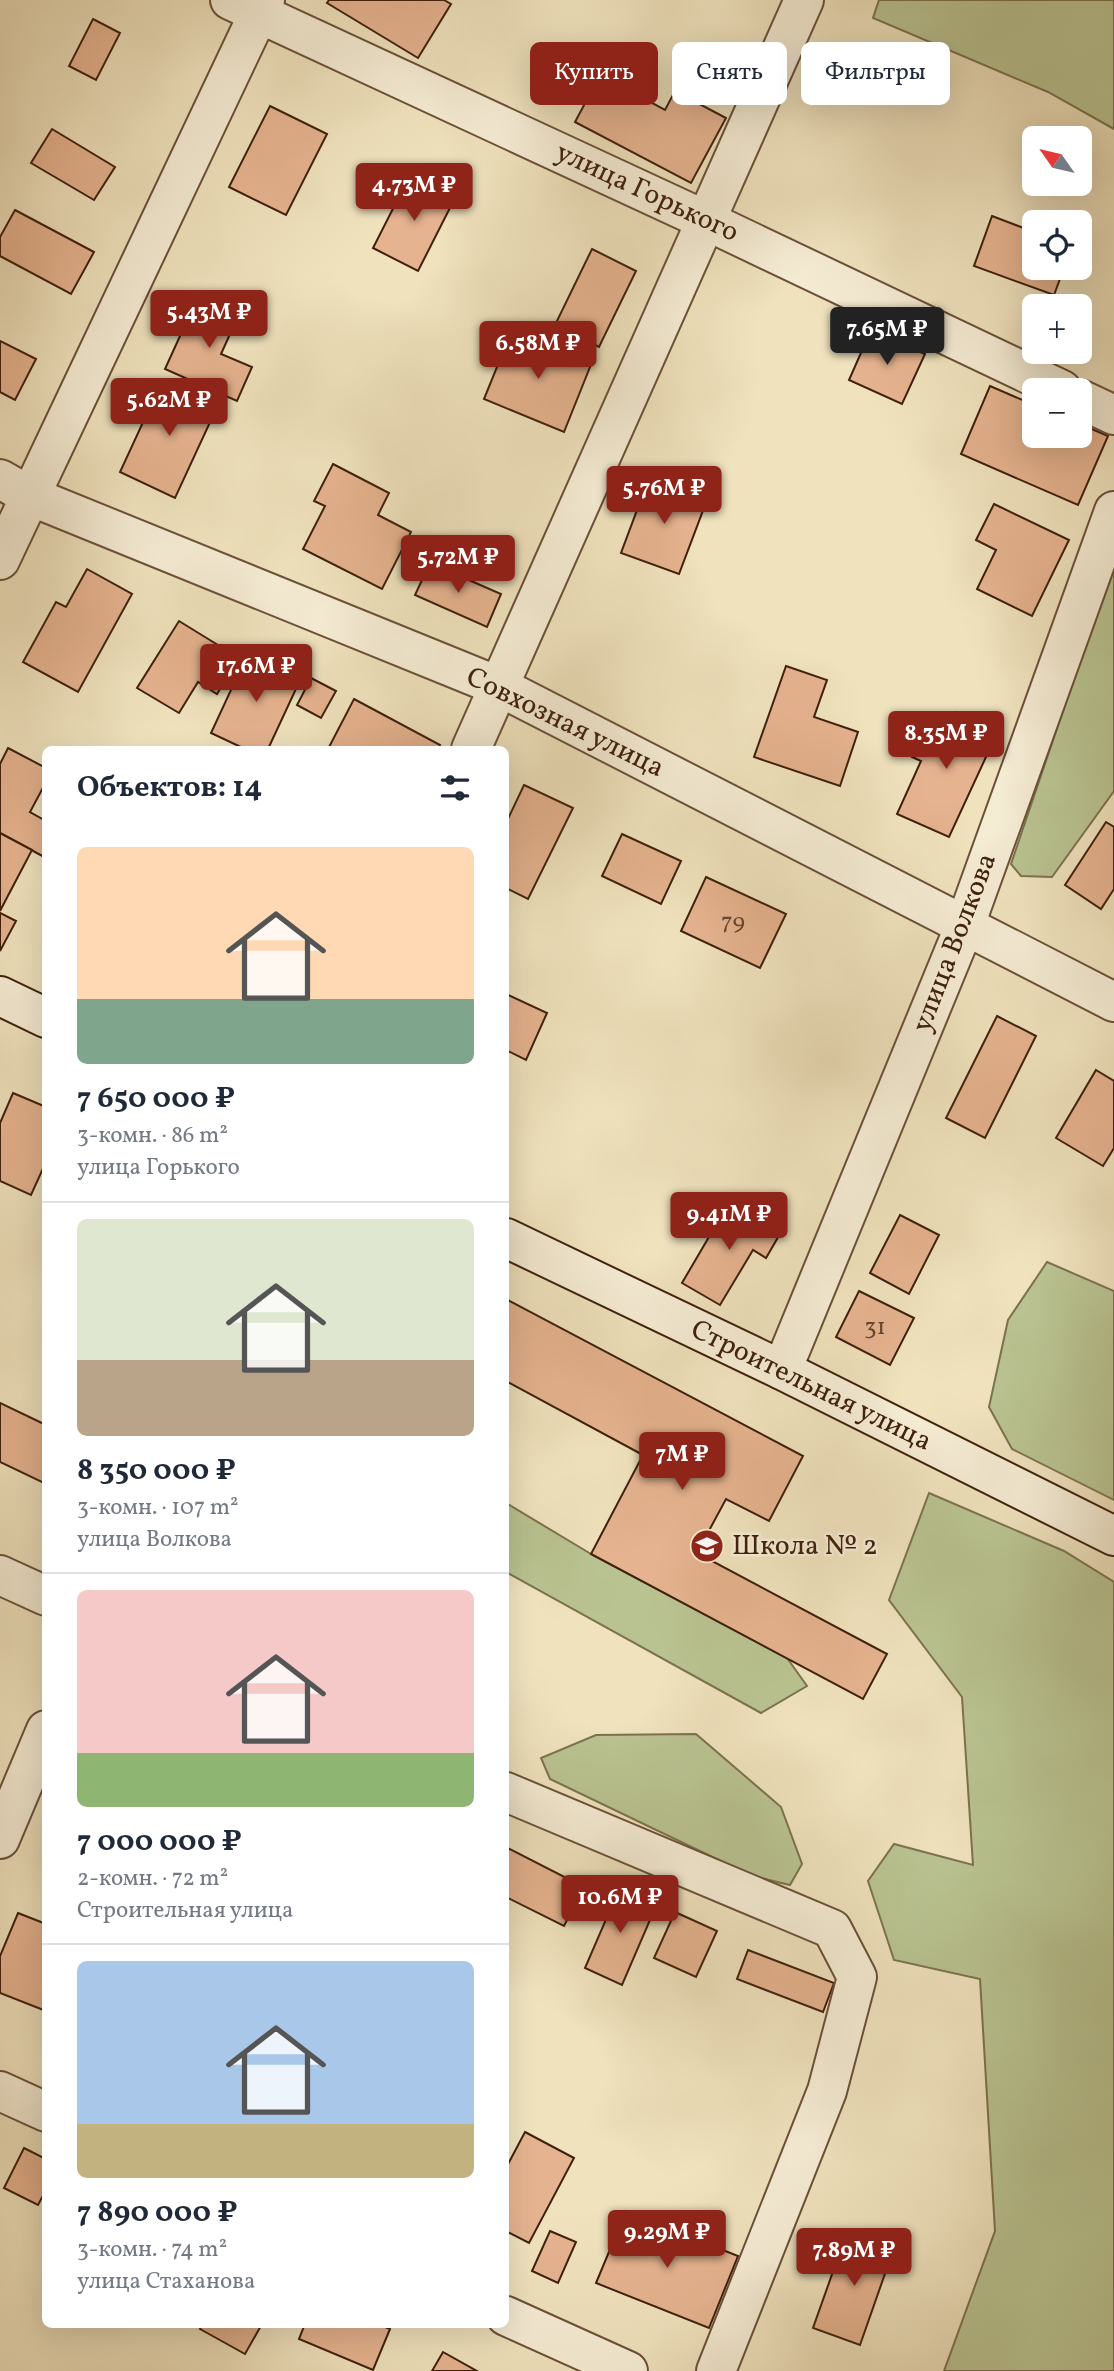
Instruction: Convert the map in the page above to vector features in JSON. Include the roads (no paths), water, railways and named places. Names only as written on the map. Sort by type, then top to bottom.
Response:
[{"type":"street","points":[[472,746],[804,0]]},
{"type":"street","points":[[0,560],[15,487],[251,4]]},
{"type":"street","name":"улица Горького","points":[[251,4],[1037,378]]},
{"type":"street","points":[[1092,405],[1114,415]]},
{"type":"street","name":"Совхозная улица","points":[[15,487],[498,686],[1114,1002]]},
{"type":"street","name":"улица Волкова","points":[[782,1370],[965,925],[1114,511]]},
{"type":"street","points":[[0,996],[42,1016]]},
{"type":"street","name":"Строительная улица","points":[[509,1239],[782,1370],[1114,1536]]},
{"type":"street","points":[[0,1575],[42,1594]]},
{"type":"street","points":[[0,1839],[42,1739]]},
{"type":"street","points":[[509,1793],[832,1929],[857,1977],[827,2091],[716,2371]]},
{"type":"street","points":[[0,2091],[42,2110]]},
{"type":"street","points":[[509,2317],[628,2371]]},
{"type":"place","name":"Школа № 2","points":[[707,1546]]}]
